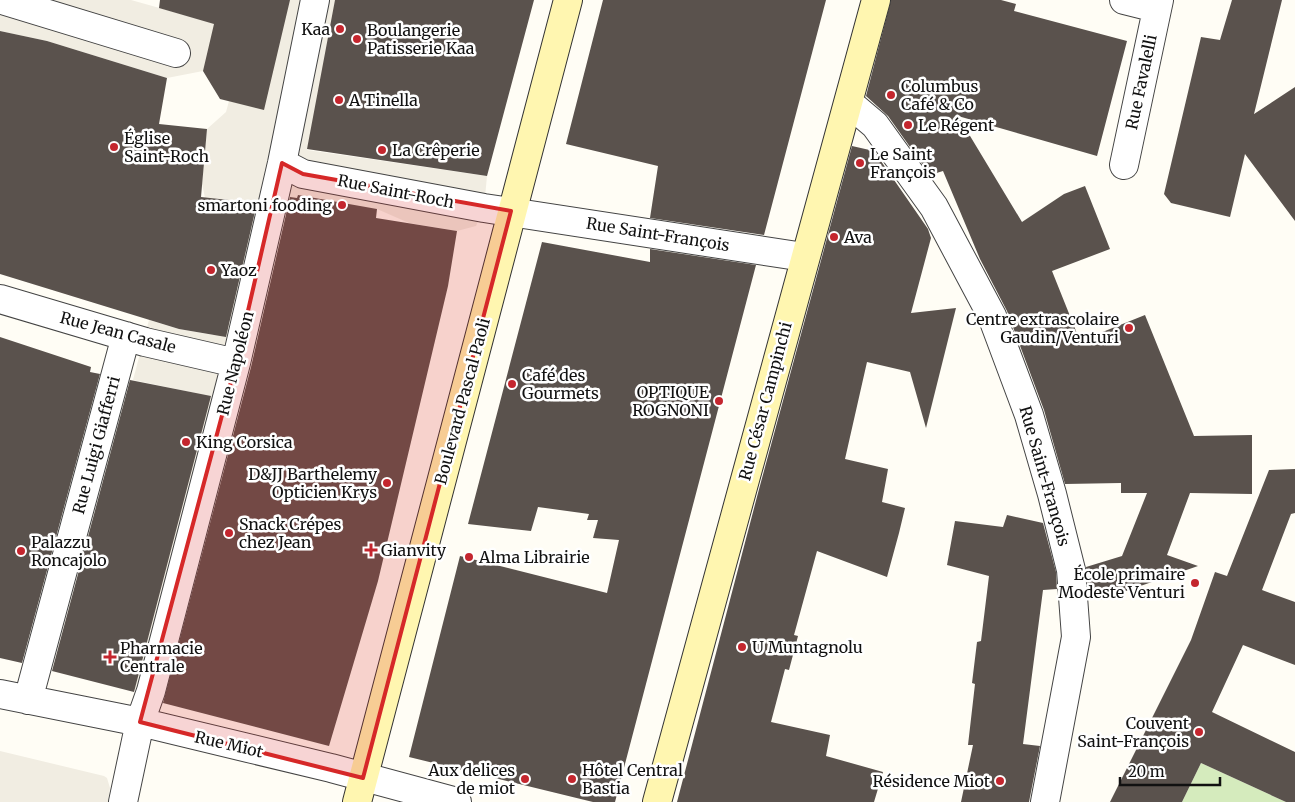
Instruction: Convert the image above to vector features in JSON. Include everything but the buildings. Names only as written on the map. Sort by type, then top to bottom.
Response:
[{"type":"street","points":[[2,0],[176,53]]},
{"type":"street","name":"Rue Napoléon","points":[[123,802],[140,722],[151,691],[236,363],[282,163],[315,0]]},
{"type":"street","name":"Boulevard Pascal Paoli","points":[[360,790],[568,0]]},
{"type":"street","name":"Rue César Campinchi","points":[[656,802],[804,257],[850,103],[876,0]]},
{"type":"street","points":[[1124,0],[1158,4]]},
{"type":"street","name":"Rue Favalelli","points":[[1124,164],[1158,4]]},
{"type":"street","name":"Rue Saint-François","points":[[850,103],[875,125],[928,198],[972,277],[992,316],[1029,415],[1052,494],[1071,570],[1076,637],[1046,802]]},
{"type":"street","name":"Rue Saint-Roch","points":[[282,163],[303,174],[512,211]]},
{"type":"street","name":"Rue Saint-François","points":[[512,211],[804,257]]},
{"type":"street","name":"Rue Jean Casale","points":[[0,299],[136,339],[236,363]]},
{"type":"street","name":"Rue Luigi Giafferri","points":[[28,700],[136,339]]},
{"type":"street","name":"Rue Miot","points":[[0,694],[140,722],[360,790],[457,802]]},
{"type":"highlighted area","points":[[282,163],[303,174],[511,211],[363,778],[140,722],[236,363]]},
{"type":"green space","points":[[1201,763],[1286,802],[1182,802]]},
{"type":"shaded area","points":[[0,0],[131,0],[188,16],[289,0],[338,0],[307,150],[487,176],[484,208],[476,226],[457,231],[409,223],[377,209],[285,197],[151,691],[118,688],[195,393],[133,380],[149,320],[179,329],[213,335],[229,325],[237,281],[205,198],[202,184],[207,129],[226,112],[229,101],[264,109],[203,71],[167,78],[47,41],[0,31]]},
{"type":"shaded area","points":[[0,751],[104,776],[107,778],[110,788],[108,802],[0,802]]},
{"type":"place","name":"Kaa","points":[[340,29]]},
{"type":"place","name":"Boulangerie Patisserie Kaa","points":[[357,39]]},
{"type":"place","name":"Columbus Café & Co","points":[[891,95]]},
{"type":"place","name":"A Tinella","points":[[339,100]]},
{"type":"place","name":"Le Régent","points":[[908,125]]},
{"type":"place","name":"Église Saint-Roch","points":[[114,147]]},
{"type":"place","name":"La Crêperie","points":[[382,150]]},
{"type":"place","name":"Le Saint François","points":[[860,163]]},
{"type":"place","name":"smartoni fooding","points":[[342,205]]},
{"type":"place","name":"Ava","points":[[834,237]]},
{"type":"place","name":"Yaoz","points":[[211,270]]},
{"type":"place","name":"Centre extrascolaire Gaudin/Venturi","points":[[1129,328]]},
{"type":"place","name":"Café des Gourmets","points":[[512,384]]},
{"type":"place","name":"OPTIQUE ROGNONI","points":[[719,401]]},
{"type":"place","name":"King Corsica","points":[[186,442]]},
{"type":"place","name":"D&JJ Barthelemy Opticien Krys","points":[[387,483]]},
{"type":"place","name":"Snack Crépes chez Jean","points":[[229,533]]},
{"type":"place","name":"Gianvity","points":[[371,550]]},
{"type":"place","name":"Palazzu Roncajolo","points":[[21,551]]},
{"type":"place","name":"Alma Librairie","points":[[469,557]]},
{"type":"place","name":"École primaire Modeste Venturi","points":[[1195,583]]},
{"type":"place","name":"U Muntagnolu","points":[[742,647]]},
{"type":"place","name":"Pharmacie Centrale","points":[[110,657]]},
{"type":"place","name":"Couvent Saint-François","points":[[1199,732]]},
{"type":"place","name":"Aux delices de miot","points":[[525,779]]},
{"type":"place","name":"Hôtel Central Bastia","points":[[572,779]]},
{"type":"place","name":"Résidence Miot","points":[[1000,781]]}]
